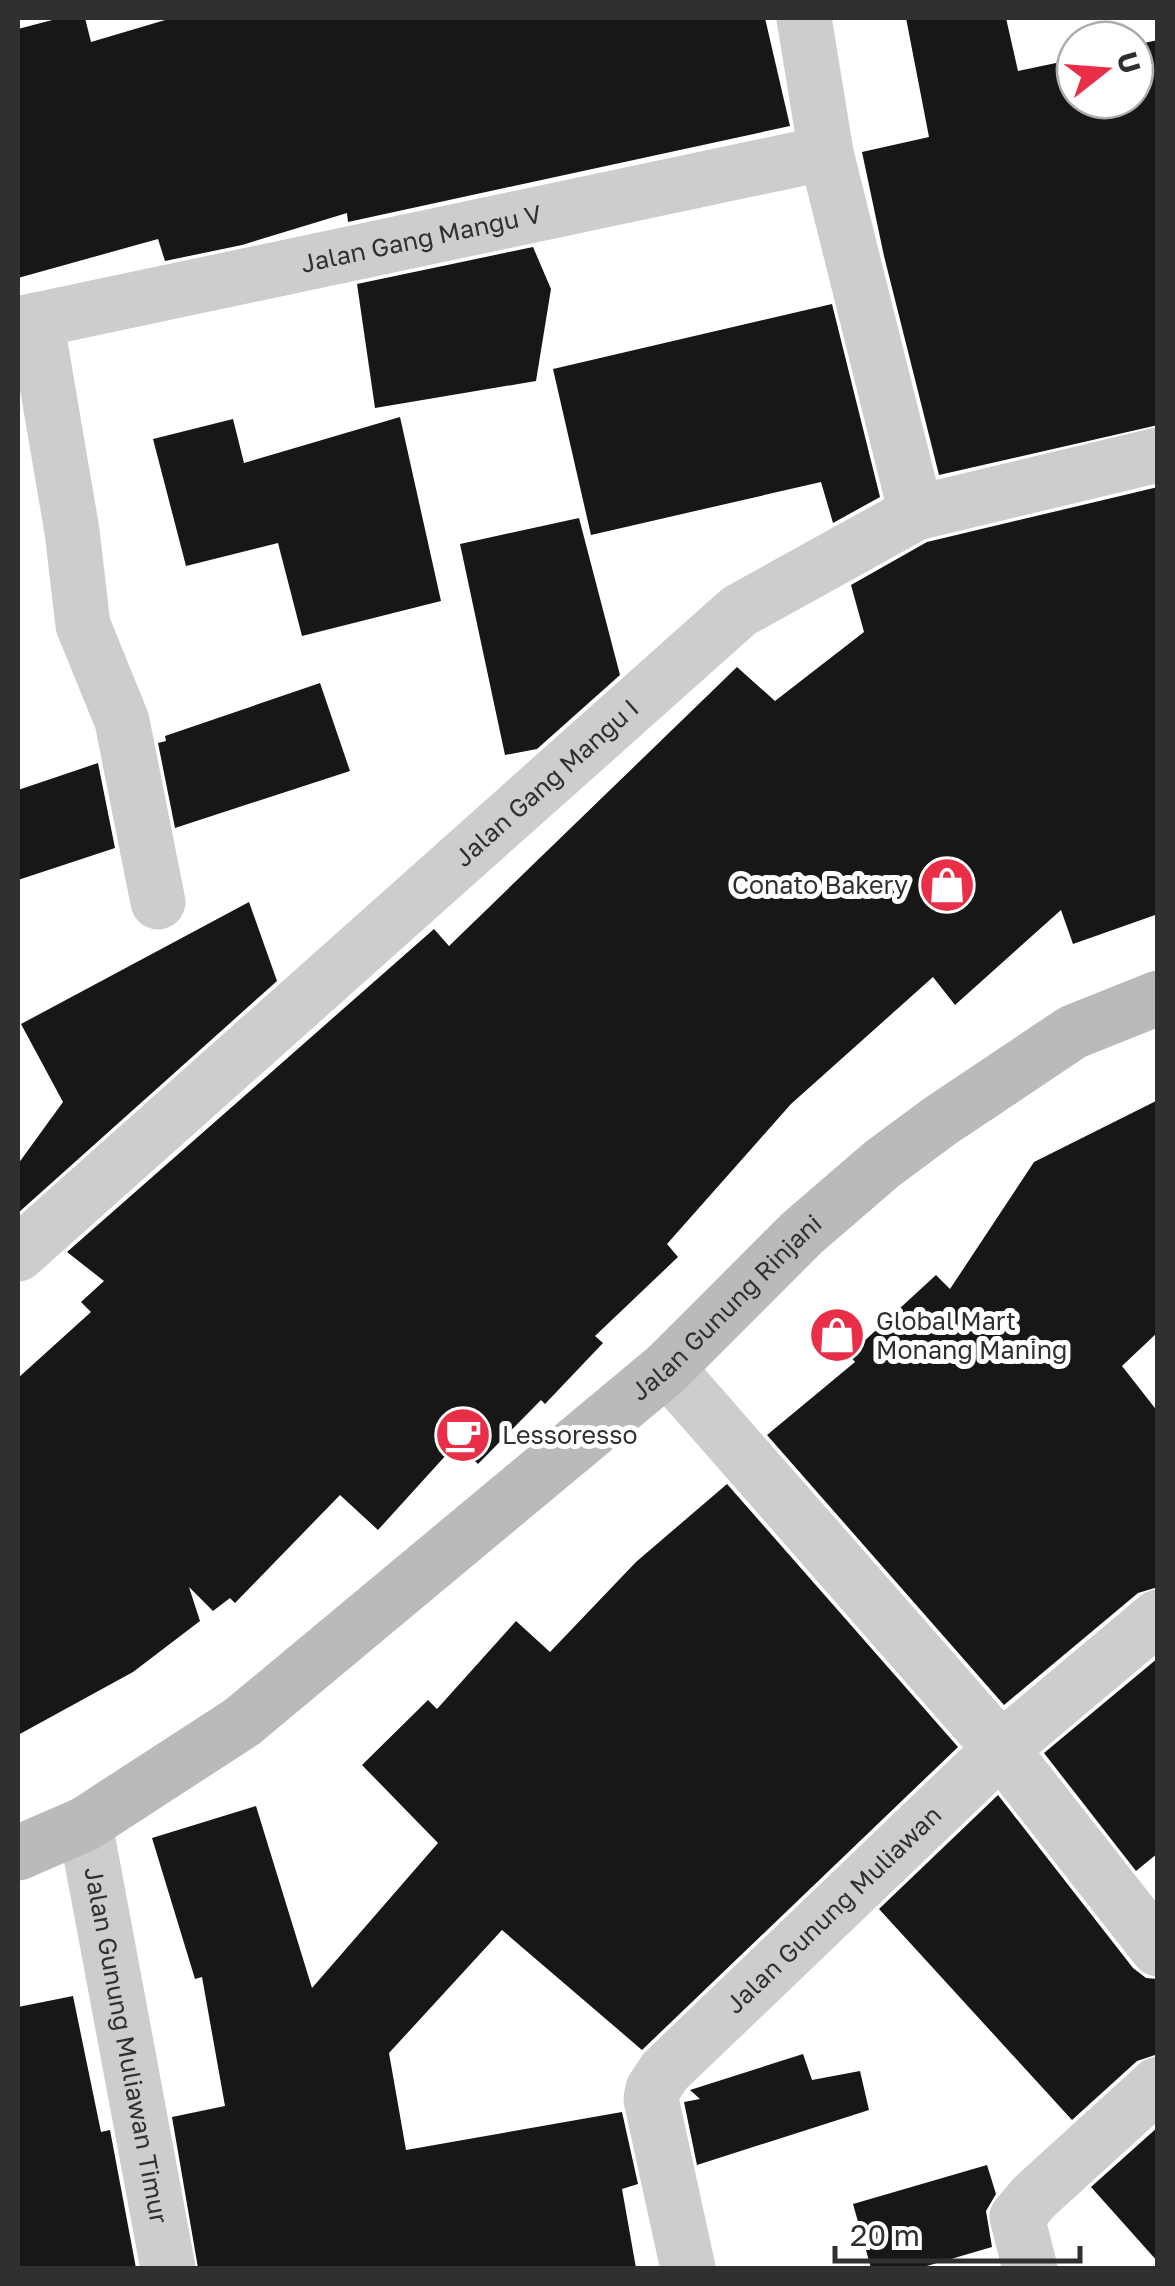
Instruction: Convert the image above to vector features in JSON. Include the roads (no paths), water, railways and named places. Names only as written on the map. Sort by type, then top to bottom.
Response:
[{"type":"street","points":[[804,18],[826,153],[916,513]]},
{"type":"street","name":"Jalan Gang Mangu V","points":[[27,322],[826,153]]},
{"type":"street","points":[[27,322],[72,531],[83,625],[122,721],[158,902]]},
{"type":"street","name":"Jalan Gang Mangu I","points":[[18,1254],[739,611],[916,513],[1158,455]]},
{"type":"street","name":"Jalan Gunung Rinjani","points":[[18,1853],[86,1824],[242,1722],[667,1368],[802,1233],[882,1164],[1074,1032],[1158,998]]},
{"type":"street","points":[[667,1368],[1001,1749],[1158,1949]]},
{"type":"street","name":"Jalan Gunung Muliawan","points":[[688,2268],[650,2099],[664,2071],[1001,1749],[1158,1616]]},
{"type":"street","name":"Jalan Gunung Muliawan Timur","points":[[86,1824],[168,2268]]},
{"type":"street","points":[[1030,2268],[1017,2217],[1034,2196],[1158,2084]]},
{"type":"place","name":"Conato Bakery","points":[[947,885]]},
{"type":"place","name":"Global Mart Monang Maning","points":[[837,1335]]},
{"type":"place","name":"Lessoresso","points":[[463,1435]]}]
